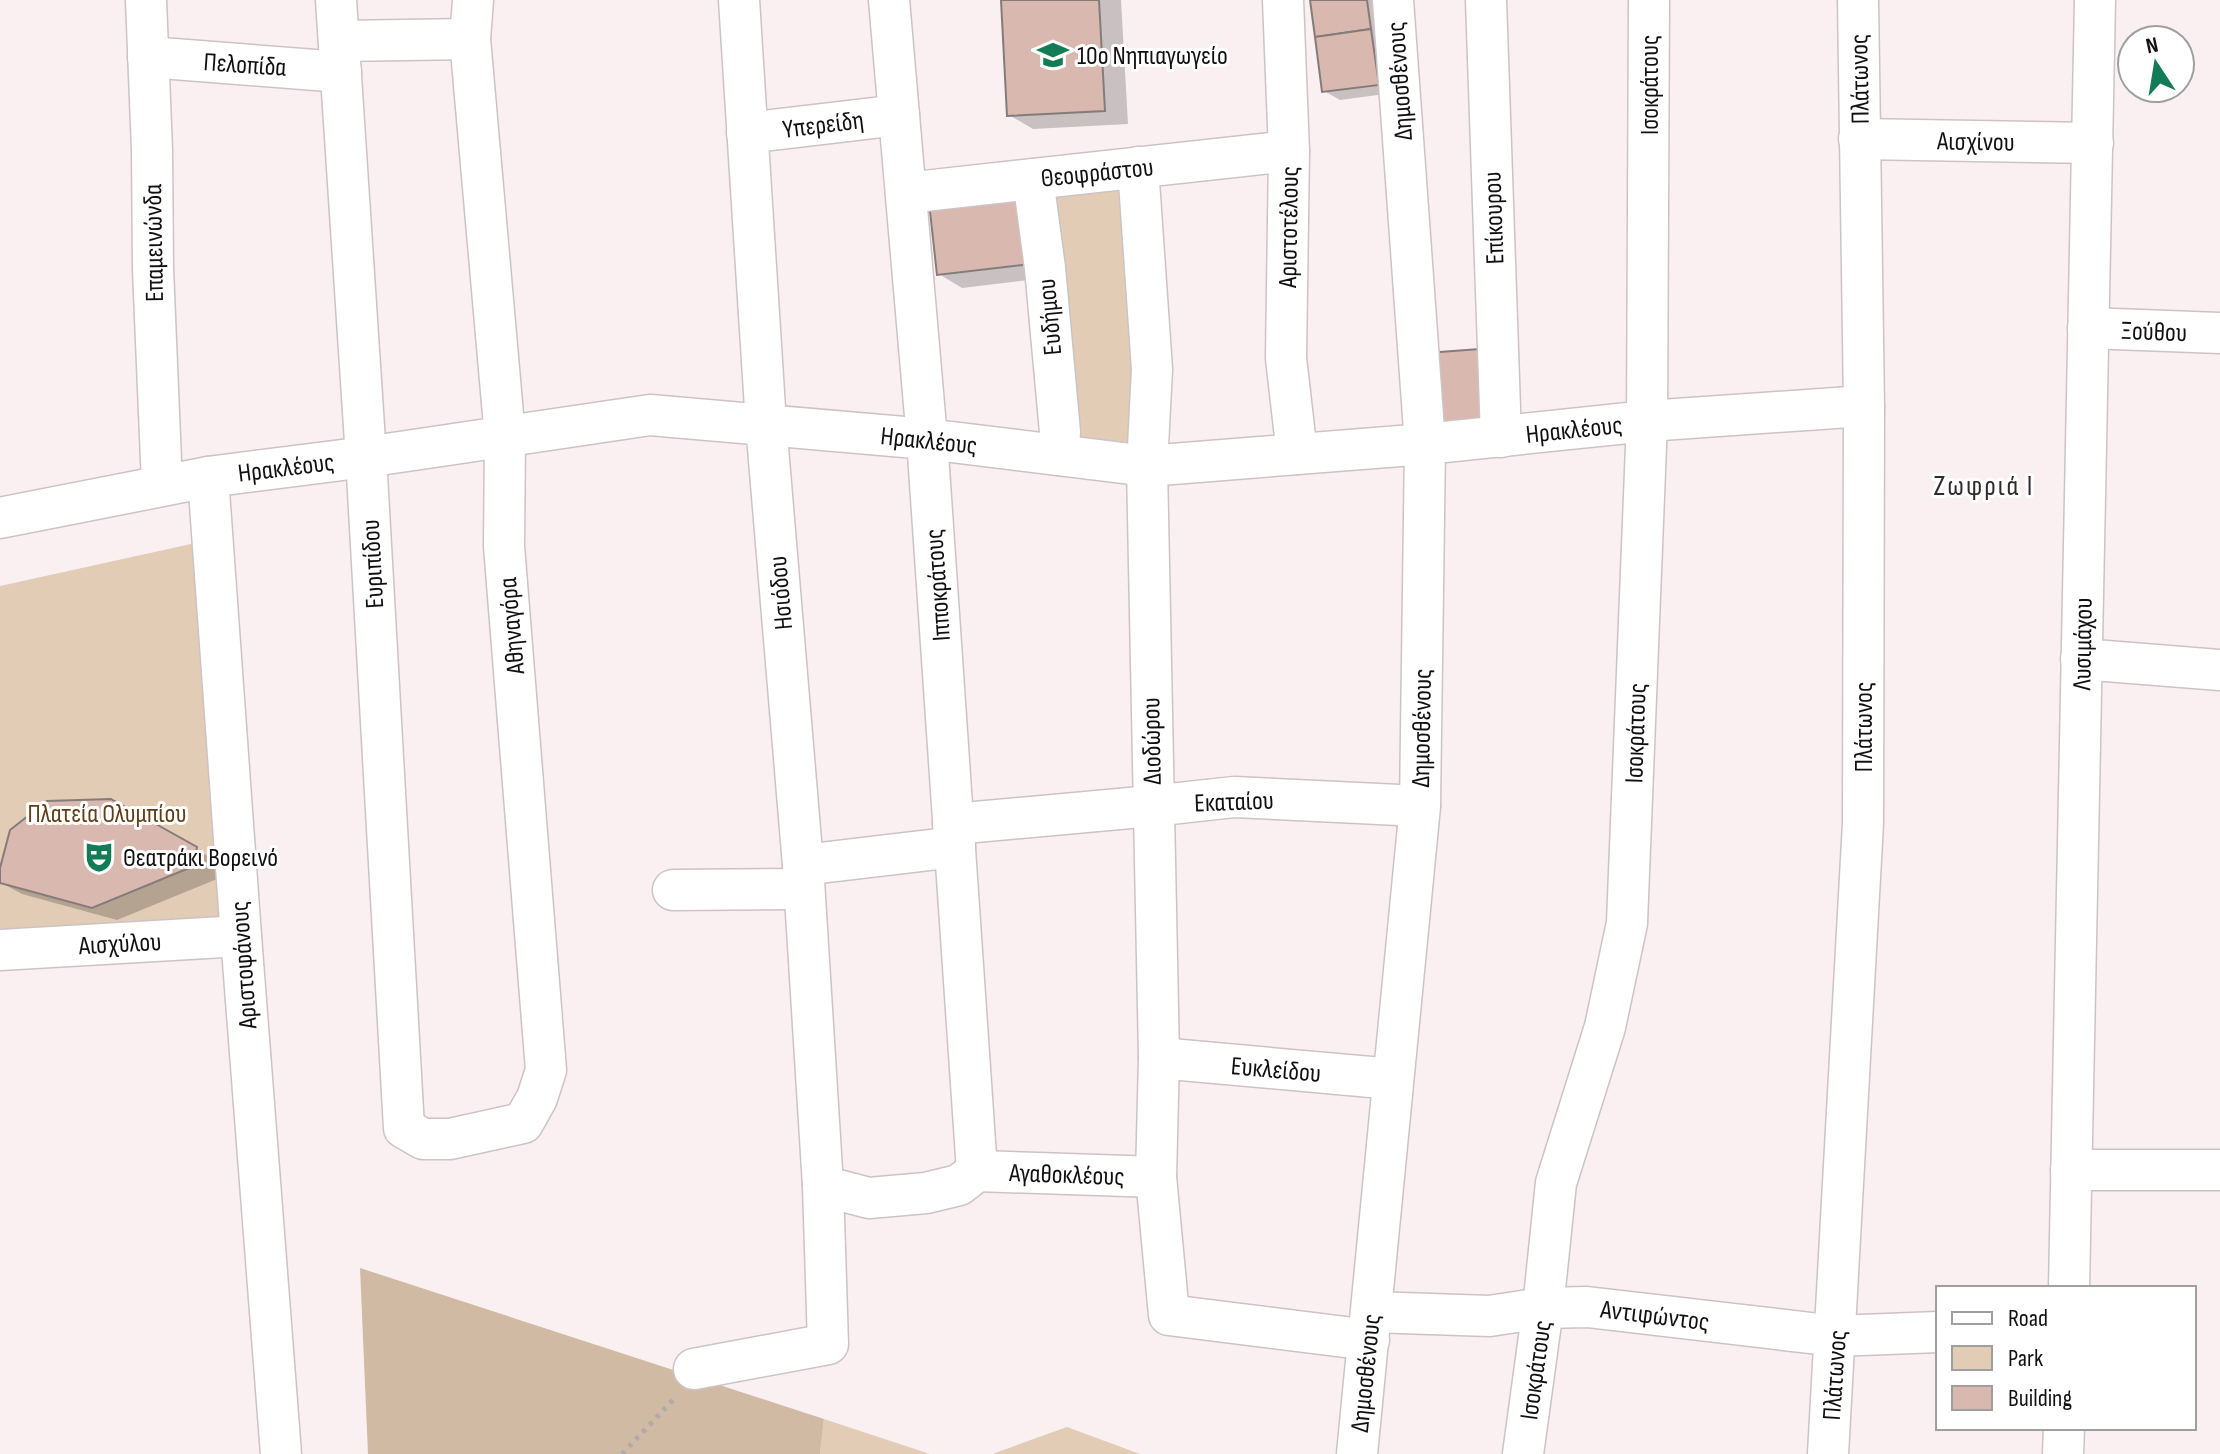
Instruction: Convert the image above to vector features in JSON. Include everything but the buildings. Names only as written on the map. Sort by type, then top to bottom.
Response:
[{"type":"street","name":"Επαμεινώνδα","points":[[146,0],[162,485]]},
{"type":"street","name":"Ευριπίδου","points":[[336,0],[366,457],[404,1128]]},
{"type":"street","name":"Ησιόδου","points":[[694,1369],[828,1344],[823,1186],[804,877],[766,424],[739,0]]},
{"type":"street","name":"Ιπποκράτους","points":[[889,0],[927,439],[977,1171]]},
{"type":"street","name":"Αριστοτέλους","points":[[1283,0],[1289,151],[1286,358],[1297,454]]},
{"type":"street","name":"Δημοσθένους","points":[[1357,1454],[1420,806],[1425,444],[1393,0]]},
{"type":"street","name":"Επίκουρου","points":[[1486,0],[1501,437]]},
{"type":"street","name":"Ισοκράτους","points":[[1523,1454],[1556,1183],[1605,1027],[1627,923],[1647,421],[1649,0]]},
{"type":"street","name":"Πλάτωνος","points":[[1828,1454],[1863,823],[1864,406],[1858,0]]},
{"type":"street","name":"Λυσιμάχου","points":[[2069,1286],[2095,0]]},
{"type":"street","name":"Πελοπίδα","points":[[148,57],[340,57],[472,19]]},
{"type":"street","name":"Αθηναγόρα","points":[[404,1128],[423,1139],[450,1139],[523,1123],[537,1098],[546,1070],[504,546],[505,437],[472,19]]},
{"type":"street","name":"Υπερείδη","points":[[747,133],[899,115]]},
{"type":"street","name":"Αισχίνου","points":[[1859,139],[2093,143]]},
{"type":"street","name":"Θεοφράστου","points":[[906,193],[1289,151]]},
{"type":"street","name":"Διοδώρου","points":[[1138,167],[1152,369],[1147,466],[1159,1058],[1156,1177],[1169,1315]]},
{"type":"street","name":"Ευδήμου","points":[[1033,179],[1045,268],[1060,432],[1058,455]]},
{"type":"street","name":"Ξούθου","points":[[2088,328],[2220,333]]},
{"type":"street","name":"Ηρακλέους","points":[[0,518],[208,477],[650,415],[927,439],[1147,466],[1425,444],[1647,421],[1864,406]]},
{"type":"street","name":"Αριστοφάνους","points":[[208,477],[281,1454]]},
{"type":"street","points":[[2081,659],[2220,670]]},
{"type":"street","name":"Εκαταίου","points":[[673,890],[804,877],[954,835],[1152,806],[1234,797],[1420,806]]},
{"type":"street","name":"Αισχύλου","points":[[0,950],[241,936]]},
{"type":"street","name":"Ευκλείδου","points":[[1159,1058],[1393,1079]]},
{"type":"street","points":[[2071,1170],[2220,1170]]},
{"type":"street","points":[[823,1186],[869,1198],[926,1193],[959,1185],[977,1171]]},
{"type":"street","name":"Αγαθοκλέους","points":[[977,1171],[1156,1177]]},
{"type":"street","name":"Αντιφώντος","points":[[1169,1315],[1370,1326],[1543,1308],[1587,1307],[1836,1336],[1936,1332]]},
{"type":"street","points":[[2063,1454],[2064,1430]]},
{"type":"path","points":[[622,1454],[670,1405],[694,1369]]},
{"type":"green space","points":[[1138,167],[1147,466],[1058,455],[1033,179]]},
{"type":"green space","name":"Πλατεία Ολυμπίου","points":[[200,542],[220,917],[0,931],[0,586]]},
{"type":"green space","points":[[824,1419],[930,1454],[820,1454]]},
{"type":"green space","points":[[1067,1427],[1140,1454],[992,1454]]},
{"type":"shaded area","points":[[360,1268],[824,1419],[820,1454],[368,1454]]},
{"type":"place","name":"10ο Νηπιαγωγείο","points":[[1053,55]]},
{"type":"place","name":"Θεατράκι Βορεινό","points":[[99,857]]},
{"type":"district","name":"Ζωφριά Ι","points":[[1984,485]]}]
